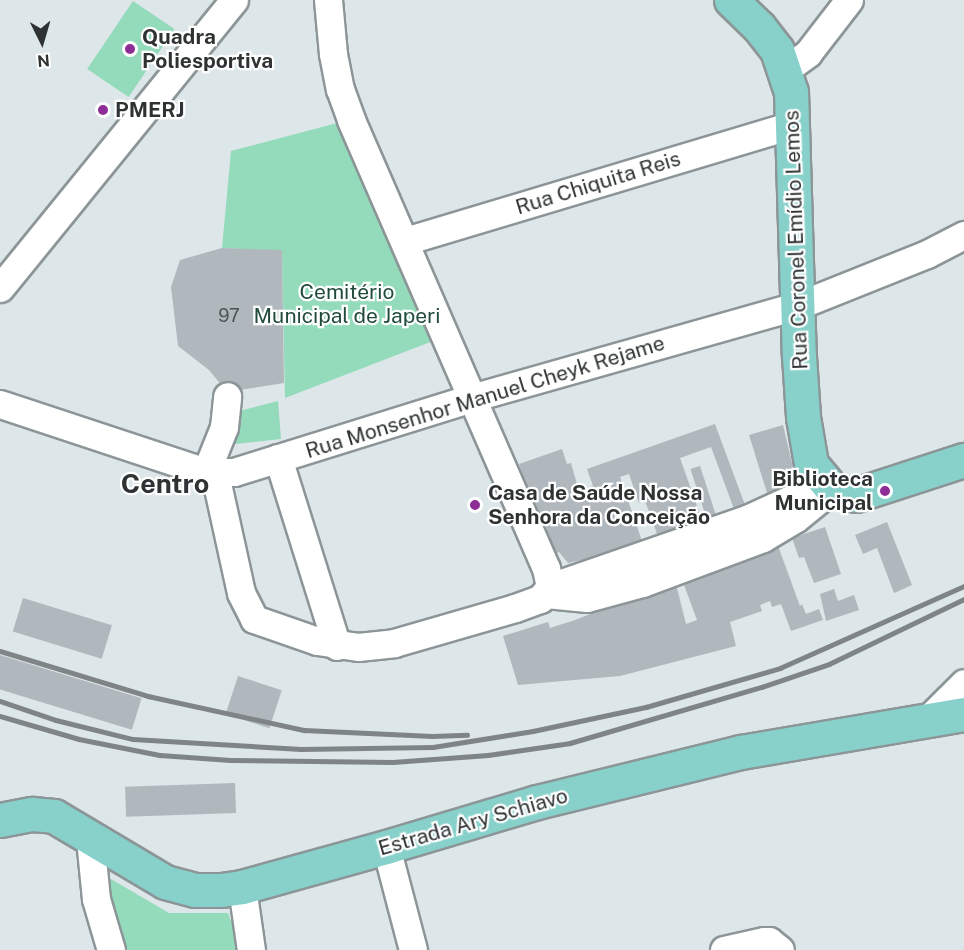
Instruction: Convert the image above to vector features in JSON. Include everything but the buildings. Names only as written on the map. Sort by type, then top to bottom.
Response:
[{"type":"main road","name":"Rua Coronel Emídio Lemos","points":[[731,0],[759,27],[777,50],[791,92],[797,306],[806,438],[811,465],[829,487]]},
{"type":"main road","points":[[829,487],[861,480],[964,444]]},
{"type":"main road","points":[[829,487],[847,495],[866,493],[964,460]]},
{"type":"main road","name":"Estrada Ary Schiavo","points":[[0,820],[32,814],[54,816],[156,878],[180,888],[207,891],[242,887],[537,802],[741,752],[964,714]]},
{"type":"street","points":[[0,288],[234,0]]},
{"type":"street","points":[[328,0],[333,54],[340,89],[351,120],[546,568],[548,591]]},
{"type":"street","points":[[785,70],[808,53],[836,4]]},
{"type":"street","name":"Rua Chiquita Reis","points":[[405,241],[791,125]]},
{"type":"street","name":"Rua Monsenhor Manuel Cheyk Rejame","points":[[0,404],[206,472],[234,472],[471,398],[797,306],[927,254],[964,235]]},
{"type":"street","points":[[227,396],[224,427],[206,472],[218,488],[241,593],[250,614],[267,625],[337,646],[358,647],[394,643],[515,608],[548,591],[683,555],[750,518],[829,487]]},
{"type":"street","points":[[278,458],[337,646]]},
{"type":"street","points":[[927,720],[964,683]]},
{"type":"street","points":[[90,839],[96,898],[111,950]]},
{"type":"street","points":[[386,847],[412,950]]},
{"type":"street","points":[[242,887],[251,950]]},
{"type":"street","points":[[724,950],[775,946]]},
{"type":"green space","name":"Quadra Poliesportiva","points":[[133,1],[174,29],[129,97],[87,69]]},
{"type":"green space","name":"Cemitério Municipal de Japeri","points":[[341,122],[433,341],[285,398],[282,251],[222,248],[231,151]]},
{"type":"green space","points":[[278,401],[281,439],[226,445],[235,412]]},
{"type":"green space","points":[[92,868],[169,913],[228,913],[241,950],[118,950]]},
{"type":"railway","points":[[0,701],[56,720],[133,739],[301,749],[433,747],[533,731],[646,707],[780,668],[964,586]]},
{"type":"railway","points":[[0,716],[79,739],[160,755],[230,760],[393,762],[488,755],[570,743],[762,687],[829,664],[964,599]]},
{"type":"railway","points":[[0,651],[148,696],[304,730],[432,736],[467,735]]},
{"type":"place","name":"Quadra Poliesportiva","points":[[130,49]]},
{"type":"place","name":"PMERJ","points":[[103,110]]},
{"type":"place","name":"Biblioteca Municipal","points":[[885,491]]},
{"type":"place","name":"Casa de Saúde Nossa Senhora da Conceição","points":[[475,505]]},
{"type":"district","name":"Centro","points":[[165,484]]}]
